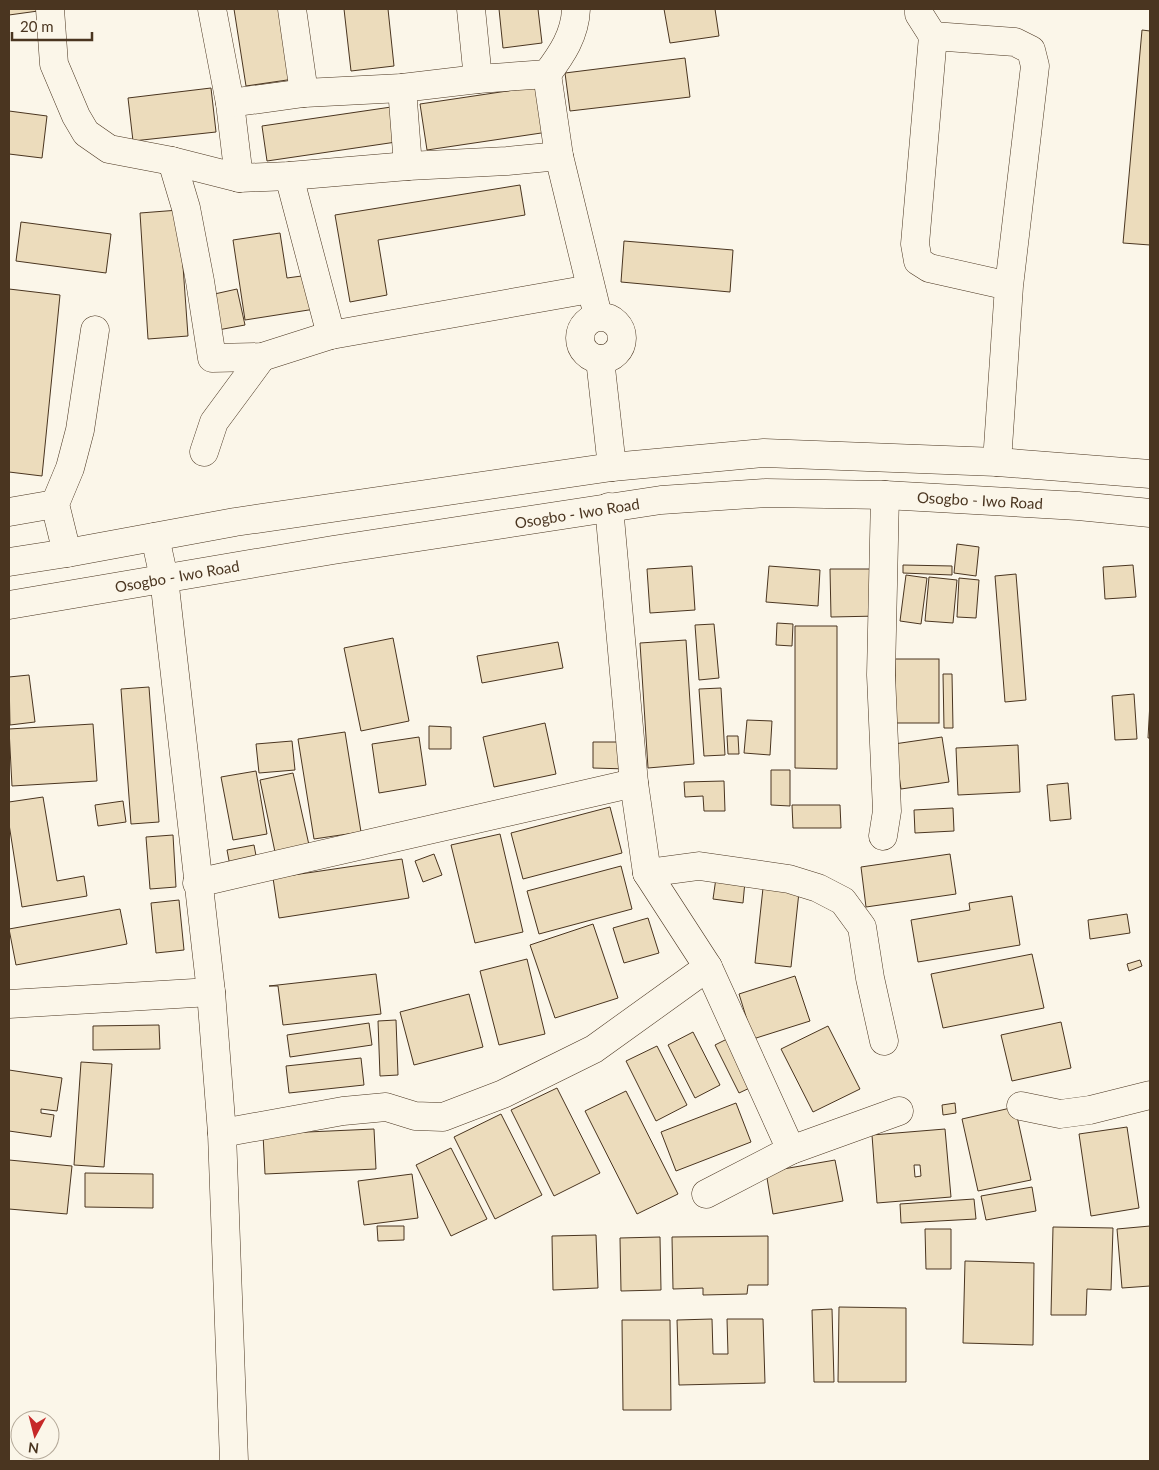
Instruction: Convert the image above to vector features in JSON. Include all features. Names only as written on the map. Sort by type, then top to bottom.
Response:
[{"type":"street","points":[[50,9],[54,64],[76,116],[86,132],[109,149],[172,161],[239,178],[559,156]]},
{"type":"street","points":[[212,9],[230,103],[239,178]]},
{"type":"street","points":[[292,9],[304,93]]},
{"type":"street","points":[[471,9],[478,79]]},
{"type":"street","points":[[576,9],[576,22],[562,54],[547,74],[559,156],[590,289],[598,316],[611,319],[617,323],[622,335],[622,343],[615,355],[608,359],[600,360],[612,467]]},
{"type":"street","points":[[919,9],[919,14],[934,36],[915,244],[918,260],[929,268],[1009,286]]},
{"type":"street","points":[[934,36],[1015,42],[1031,50],[1035,66],[1009,286],[997,462]]},
{"type":"street","points":[[230,103],[304,93],[402,88],[478,79],[547,74]]},
{"type":"street","points":[[402,88],[408,166]]},
{"type":"street","points":[[172,161],[186,208],[212,358],[262,357],[331,335],[590,289]]},
{"type":"street","points":[[289,176],[331,335]]},
{"type":"street","points":[[67,554],[55,504],[70,468],[80,430],[95,330]]},
{"type":"street","points":[[204,452],[214,422],[262,357]]},
{"type":"street","points":[[9,562],[67,554],[235,522],[612,467],[764,453],[997,462],[1150,474]]},
{"type":"street","name":"Osogbo - Iwo Road","points":[[9,605],[164,578],[661,500],[766,493],[885,494],[1078,506],[1150,513]]},
{"type":"street","points":[[883,836],[887,811],[881,675],[885,494]]},
{"type":"street","points":[[9,512],[55,504]]},
{"type":"street","points":[[609,507],[634,783],[647,873],[708,967],[791,1150]]},
{"type":"street","points":[[155,537],[164,578],[197,883],[211,992],[222,1133],[234,1461]]},
{"type":"street","points":[[197,883],[634,783]]},
{"type":"street","points":[[647,873],[699,866],[790,879],[818,888],[843,901],[862,927],[870,978],[884,1041]]},
{"type":"street","points":[[222,1133],[343,1111],[386,1108],[415,1116],[443,1117],[503,1094],[594,1049],[708,967]]},
{"type":"street","points":[[9,1004],[211,992]]},
{"type":"street","points":[[1021,1106],[1060,1114],[1090,1110],[1150,1094]]},
{"type":"street","points":[[706,1194],[791,1150],[899,1111]]},
{"type":"building","points":[[9,9],[38,9],[38,11],[9,15]]},
{"type":"building","points":[[234,9],[283,9],[294,79],[246,86]]},
{"type":"building","points":[[344,9],[388,9],[394,66],[351,71]]},
{"type":"building","points":[[499,9],[538,9],[542,43],[503,48]]},
{"type":"building","points":[[664,9],[715,9],[719,36],[670,43]]},
{"type":"building","points":[[1142,30],[1150,31],[1150,245],[1123,243]]},
{"type":"building","points":[[685,58],[690,97],[570,111],[565,73]]},
{"type":"building","points":[[541,86],[548,132],[427,150],[420,104]]},
{"type":"building","points":[[211,88],[216,132],[133,141],[128,98]]},
{"type":"building","points":[[398,106],[403,141],[267,161],[262,126]]},
{"type":"building","points":[[9,111],[47,116],[42,158],[9,154]]},
{"type":"building","points":[[520,185],[525,215],[378,240],[387,295],[350,302],[335,215]]},
{"type":"building","points":[[179,210],[188,336],[148,339],[140,213]]},
{"type":"building","points":[[21,222],[111,234],[106,273],[16,261]]},
{"type":"building","points":[[280,233],[287,278],[309,275],[315,309],[245,320],[233,240]]},
{"type":"building","points":[[624,241],[733,250],[730,292],[621,282]]},
{"type":"building","points":[[9,289],[60,295],[42,476],[9,472]]},
{"type":"building","points":[[237,289],[245,325],[218,330],[210,295]]},
{"type":"building","points":[[957,544],[979,547],[976,576],[954,573]]},
{"type":"building","points":[[903,565],[952,566],[952,575],[903,573]]},
{"type":"building","points":[[1133,565],[1136,597],[1105,599],[1103,567]]},
{"type":"building","points":[[692,566],[695,610],[650,613],[647,569]]},
{"type":"building","points":[[769,566],[820,570],[818,606],[766,602]]},
{"type":"building","points":[[830,569],[878,569],[879,616],[831,617]]},
{"type":"building","points":[[1016,574],[1026,700],[1005,702],[995,576]]},
{"type":"building","points":[[906,575],[927,578],[921,624],[900,621]]},
{"type":"building","points":[[929,577],[957,580],[953,623],[925,621]]},
{"type":"building","points":[[959,578],[979,580],[976,618],[957,617]]},
{"type":"building","points":[[777,623],[793,624],[792,646],[776,645]]},
{"type":"building","points":[[714,624],[719,678],[699,680],[695,625]]},
{"type":"building","points":[[795,626],[837,626],[837,769],[795,768]]},
{"type":"building","points":[[393,638],[409,721],[361,731],[344,648]]},
{"type":"building","points":[[686,640],[694,764],[648,768],[640,643]]},
{"type":"building","points":[[558,642],[563,668],[482,683],[477,656]]},
{"type":"building","points":[[895,659],[939,659],[939,723],[895,723]]},
{"type":"building","points":[[943,674],[952,674],[953,728],[944,728]]},
{"type":"building","points":[[29,675],[35,722],[10,725],[9,677]]},
{"type":"building","points":[[149,687],[159,822],[131,824],[121,689]]},
{"type":"building","points":[[721,688],[725,755],[704,756],[699,689]]},
{"type":"building","points":[[1134,694],[1137,739],[1115,740],[1112,696]]},
{"type":"building","points":[[1150,702],[1150,738],[1148,738]]},
{"type":"building","points":[[747,720],[772,721],[770,755],[744,753]]},
{"type":"building","points":[[545,723],[556,774],[494,787],[483,737]]},
{"type":"building","points":[[93,724],[97,781],[12,786],[9,729]]},
{"type":"building","points":[[429,726],[451,727],[451,749],[429,749]]},
{"type":"building","points":[[345,732],[361,832],[314,839],[298,739]]},
{"type":"building","points":[[727,736],[738,736],[739,754],[728,754]]},
{"type":"building","points":[[419,737],[426,785],[379,793],[372,744]]},
{"type":"building","points":[[942,737],[949,782],[901,789],[894,744]]},
{"type":"building","points":[[292,741],[295,770],[259,773],[256,744]]},
{"type":"building","points":[[593,742],[628,742],[628,769],[593,768]]},
{"type":"building","points":[[1018,745],[1020,792],[958,795],[956,748]]},
{"type":"building","points":[[771,770],[790,770],[790,806],[771,805]]},
{"type":"building","points":[[256,771],[267,834],[233,840],[221,777]]},
{"type":"building","points":[[293,773],[309,845],[275,852],[260,780]]},
{"type":"building","points":[[724,781],[725,811],[704,811],[703,796],[685,797],[684,782]]},
{"type":"building","points":[[1068,783],[1071,819],[1050,821],[1047,785]]},
{"type":"building","points":[[43,797],[57,881],[84,876],[87,896],[22,907],[9,824],[9,802]]},
{"type":"building","points":[[123,801],[126,822],[98,826],[95,805]]},
{"type":"building","points":[[792,805],[840,805],[841,828],[793,828]]},
{"type":"building","points":[[610,807],[622,853],[523,879],[511,833]]},
{"type":"building","points":[[953,808],[954,831],[915,833],[914,810]]},
{"type":"building","points":[[500,834],[523,932],[475,943],[451,845]]},
{"type":"building","points":[[173,835],[176,887],[150,889],[146,837]]},
{"type":"building","points":[[254,845],[257,861],[230,866],[227,850]]},
{"type":"building","points":[[434,854],[442,875],[423,882],[415,861]]},
{"type":"building","points":[[950,854],[956,894],[866,907],[861,867]]},
{"type":"building","points":[[402,859],[409,898],[279,918],[273,878]]},
{"type":"building","points":[[621,866],[632,909],[539,934],[527,891]]},
{"type":"building","points":[[716,878],[745,881],[743,903],[713,899]]},
{"type":"building","points":[[763,888],[799,892],[791,967],[755,963]]},
{"type":"building","points":[[1012,896],[1020,945],[918,962],[911,920],[970,910],[969,903]]},
{"type":"building","points":[[179,900],[184,950],[156,953],[151,903]]},
{"type":"building","points":[[120,909],[127,944],[16,965],[9,929]]},
{"type":"building","points":[[1127,914],[1130,933],[1090,939],[1088,920]]},
{"type":"building","points":[[648,918],[659,953],[624,963],[613,928]]},
{"type":"building","points":[[593,924],[618,998],[555,1018],[530,945]]},
{"type":"building","points":[[1032,954],[1044,1008],[943,1028],[931,974]]},
{"type":"building","points":[[527,959],[545,1034],[499,1045],[480,971]]},
{"type":"building","points":[[1140,960],[1142,966],[1129,971],[1127,964]]},
{"type":"building","points":[[376,974],[381,1014],[283,1025],[278,986],[269,986]]},
{"type":"building","points":[[795,976],[810,1021],[753,1039],[739,994]]},
{"type":"building","points":[[469,994],[483,1047],[414,1065],[400,1012]]},
{"type":"building","points":[[396,1020],[398,1075],[380,1076],[378,1021]]},
{"type":"building","points":[[1061,1022],[1071,1068],[1012,1081],[1001,1035]]},
{"type":"building","points":[[369,1023],[372,1045],[290,1057],[287,1035]]},
{"type":"building","points":[[159,1025],[160,1049],[93,1050],[93,1026]]},
{"type":"building","points":[[828,1026],[860,1089],[813,1112],[781,1049]]},
{"type":"building","points":[[693,1032],[720,1085],[695,1098],[668,1045]]},
{"type":"building","points":[[733,1036],[756,1085],[739,1093],[715,1045]]},
{"type":"building","points":[[657,1046],[687,1105],[656,1121],[626,1061]]},
{"type":"building","points":[[361,1058],[364,1085],[289,1093],[286,1066]]},
{"type":"building","points":[[81,1062],[112,1064],[104,1167],[74,1165]]},
{"type":"building","points":[[9,1070],[62,1078],[57,1111],[41,1109],[41,1113],[54,1115],[51,1137],[9,1131]]},
{"type":"building","points":[[557,1088],[600,1173],[554,1196],[511,1110]]},
{"type":"building","points":[[626,1091],[678,1194],[637,1214],[585,1111]]},
{"type":"building","points":[[736,1103],[751,1142],[676,1171],[661,1132]]},
{"type":"building","points":[[955,1103],[956,1113],[943,1115],[942,1105]]},
{"type":"building","points":[[1015,1107],[1031,1180],[978,1191],[962,1119]]},
{"type":"building","points":[[501,1114],[542,1195],[495,1219],[454,1137]]},
{"type":"building","points":[[1127,1127],[1139,1208],[1091,1216],[1079,1134]]},
{"type":"building","points":[[374,1129],[376,1169],[265,1174],[263,1134]]},
{"type":"building","points":[[945,1129],[951,1197],[877,1203],[872,1135]],"holes":[[[914,1165],[920,1165],[921,1176],[915,1177]]]},
{"type":"building","points":[[451,1148],[487,1219],[451,1236],[416,1165]]},
{"type":"building","points":[[9,1160],[72,1166],[67,1214],[9,1209]]},
{"type":"building","points":[[835,1160],[843,1201],[773,1214],[766,1172]]},
{"type":"building","points":[[85,1173],[153,1174],[153,1208],[85,1207]]},
{"type":"building","points":[[412,1174],[418,1218],[364,1225],[358,1181]]},
{"type":"building","points":[[1032,1187],[1036,1211],[986,1220],[981,1196]]},
{"type":"building","points":[[974,1199],[976,1219],[901,1223],[900,1204]]},
{"type":"building","points":[[377,1226],[404,1226],[404,1240],[378,1241]]},
{"type":"building","points":[[1150,1226],[1150,1286],[1122,1288],[1117,1229]]},
{"type":"building","points":[[1053,1227],[1113,1228],[1111,1290],[1087,1289],[1086,1315],[1051,1315]]},
{"type":"building","points":[[925,1229],[951,1229],[951,1269],[926,1269]]},
{"type":"building","points":[[596,1235],[598,1288],[553,1290],[552,1236]]},
{"type":"building","points":[[768,1236],[768,1285],[748,1285],[747,1294],[703,1295],[703,1288],[673,1289],[672,1237]]},
{"type":"building","points":[[660,1237],[661,1290],[621,1291],[620,1238]]},
{"type":"building","points":[[965,1261],[1034,1263],[1033,1345],[963,1343]]},
{"type":"building","points":[[839,1307],[906,1308],[906,1382],[838,1382]]},
{"type":"building","points":[[832,1309],[834,1382],[814,1382],[812,1310]]},
{"type":"building","points":[[712,1319],[713,1354],[728,1354],[727,1319],[763,1319],[765,1383],[679,1385],[677,1320]]},
{"type":"building","points":[[622,1320],[670,1320],[671,1410],[623,1410]]}]
